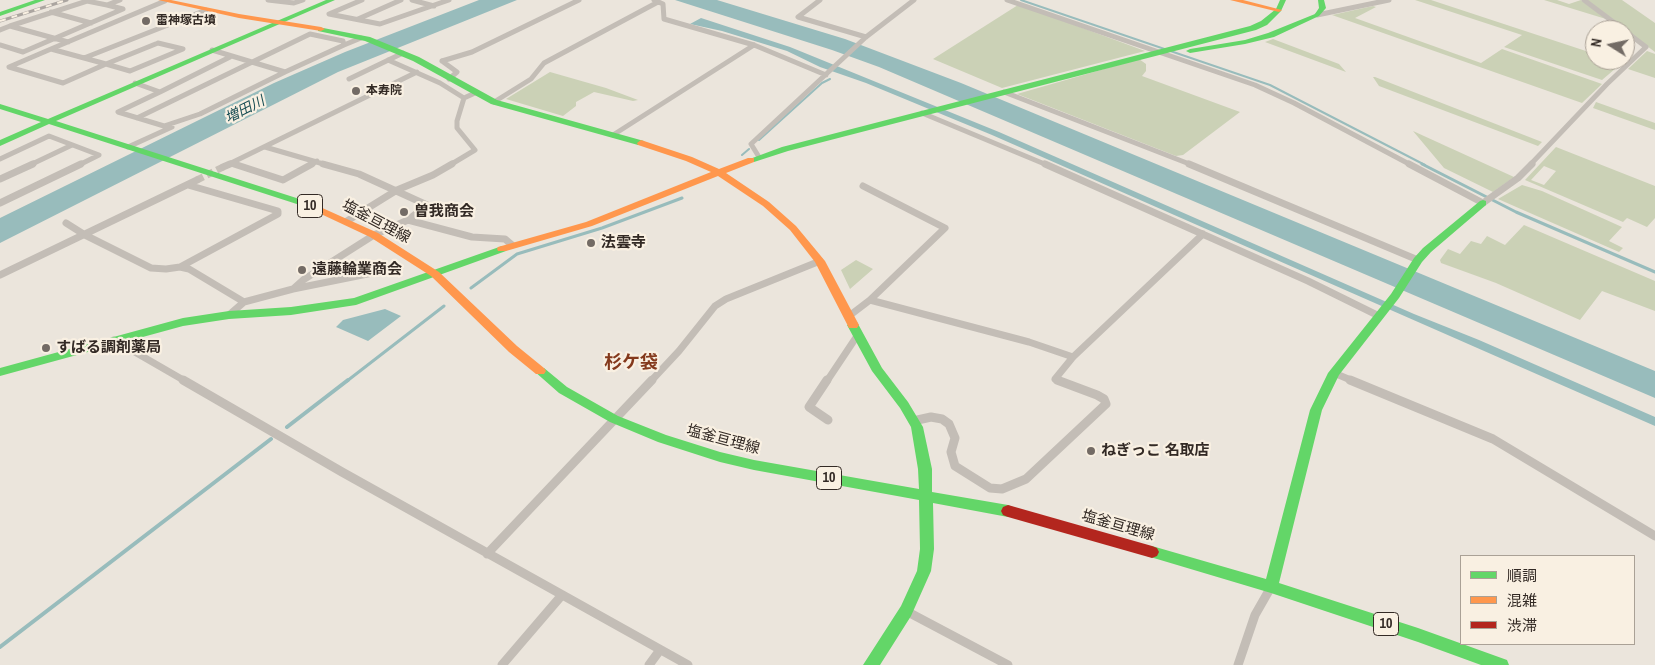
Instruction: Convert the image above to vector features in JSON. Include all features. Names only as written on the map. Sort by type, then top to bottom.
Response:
[{"type":"street","points":[[0,15],[42,0]]},
{"type":"street","points":[[107,5],[120,0]]},
{"type":"street","points":[[51,49],[106,64],[130,71],[183,49],[158,43],[106,64],[64,83],[9,67],[164,0],[206,10],[364,38],[401,52],[449,78],[470,96]]},
{"type":"street","points":[[268,0],[294,4],[303,0]]},
{"type":"street","points":[[0,143],[135,83],[332,0]]},
{"type":"street","points":[[362,0],[329,14],[380,24],[450,0]]},
{"type":"street","points":[[358,19],[401,0]]},
{"type":"street","points":[[412,0],[434,6]]},
{"type":"street","points":[[449,78],[456,72],[442,61],[472,52],[579,0]]},
{"type":"street","points":[[820,0],[798,17],[864,39]]},
{"type":"street","points":[[759,157],[751,144],[864,39],[914,0]]},
{"type":"street","points":[[1007,0],[1166,50],[1255,85],[1294,103],[1485,202]]},
{"type":"street","points":[[1233,0],[1281,5]]},
{"type":"street","points":[[1166,50],[1191,51],[1245,42],[1271,35],[1320,11],[1337,11],[1389,0]]},
{"type":"street","points":[[1584,0],[1611,20]]},
{"type":"street","points":[[0,30],[87,1],[123,9],[23,52],[0,45]]},
{"type":"street","points":[[494,102],[531,79],[544,63],[656,1],[663,4],[664,19],[754,45],[826,74]]},
{"type":"street","points":[[0,372],[183,322],[230,315],[326,307],[356,301],[512,245],[589,224],[759,157],[1253,28],[1264,22],[1281,5]]},
{"type":"street","points":[[84,58],[206,10]]},
{"type":"street","points":[[51,12],[91,23]]},
{"type":"street","points":[[10,26],[68,42]]},
{"type":"street","points":[[137,118],[310,34],[343,41],[344,45]]},
{"type":"street","points":[[129,147],[344,45],[364,38]]},
{"type":"street","points":[[1635,38],[1646,47],[1635,57]]},
{"type":"street","points":[[613,134],[754,45]]},
{"type":"street","points":[[212,50],[230,57],[286,72]]},
{"type":"street","points":[[349,79],[401,52]]},
{"type":"street","points":[[200,114],[164,126],[118,112],[230,57]]},
{"type":"street","points":[[388,60],[470,96],[669,151],[720,173],[766,204],[793,228],[820,261],[878,371],[917,427],[925,470],[927,549],[924,571],[906,611],[871,665]]},
{"type":"street","points":[[1238,665],[1255,615],[1271,587],[1316,410],[1334,373],[1393,298],[1427,250],[1485,202],[1518,178],[1622,70]]},
{"type":"street","points":[[223,167],[417,72]]},
{"type":"street","points":[[135,83],[160,92]]},
{"type":"street","points":[[999,93],[1178,159],[1328,221],[1351,234],[1416,263]]},
{"type":"street","points":[[347,221],[397,190],[433,175],[476,150],[457,128],[457,121],[470,96]]},
{"type":"street","name":"塩釜亘理線","points":[[0,106],[306,204],[347,221],[434,274],[537,370],[563,390],[614,419],[662,439],[720,457],[790,472],[927,495],[1017,513],[1271,587],[1418,635],[1501,665]]},
{"type":"street","points":[[924,113],[995,142],[1203,234],[1380,315]]},
{"type":"street","points":[[0,159],[49,136],[99,155],[0,203]]},
{"type":"street","points":[[0,179],[72,145]]},
{"type":"street","points":[[265,147],[359,174],[427,205],[408,220],[374,236],[303,280],[293,289]]},
{"type":"street","points":[[232,163],[283,180],[317,161]]},
{"type":"street","points":[[0,275],[196,180]]},
{"type":"street","points":[[66,223],[85,235],[151,268],[166,269],[180,267],[278,214],[278,211],[188,185]]},
{"type":"street","points":[[849,316],[870,300],[945,228],[863,186]]},
{"type":"street","points":[[408,220],[472,237],[505,239],[512,245]]},
{"type":"street","points":[[913,420],[931,417],[942,419],[950,424],[956,438],[951,452],[955,466],[990,488],[1002,489],[1010,487],[1026,479],[1106,404],[1104,399],[1097,395],[1054,379],[1073,357],[1203,234]]},
{"type":"street","points":[[487,554],[679,351],[715,306],[726,299],[820,261]]},
{"type":"street","points":[[180,267],[202,276],[244,302]]},
{"type":"street","points":[[230,315],[244,302],[293,289],[392,269]]},
{"type":"street","points":[[870,300],[1029,342],[1073,357]]},
{"type":"street","points":[[828,420],[809,407],[858,336]]},
{"type":"street","points":[[114,340],[487,554],[688,665]]},
{"type":"street","points":[[1334,373],[1493,439],[1655,536]]},
{"type":"street","points":[[502,665],[562,595]]},
{"type":"street","points":[[906,611],[1008,665]]},
{"type":"street","points":[[649,665],[660,650]]},
{"type":"green space","points":[[1415,0],[1431,0],[1585,51],[1585,70],[1614,70],[1602,80],[1504,47],[1522,35]]},
{"type":"green space","points":[[1544,0],[1557,0],[1569,4],[1581,0],[1606,19]]},
{"type":"green space","points":[[1586,0],[1622,0],[1655,23],[1655,52],[1635,37],[1635,20],[1613,20]]},
{"type":"green space","points":[[1018,5],[1145,51],[1002,88],[933,59]]},
{"type":"green space","points":[[1373,6],[1376,7],[1355,18],[1481,63],[1502,49],[1602,84],[1582,103],[1332,15]]},
{"type":"green space","points":[[1273,39],[1339,64],[1346,72],[1265,42]]},
{"type":"green space","points":[[1647,51],[1655,54],[1655,78],[1631,70],[1635,70],[1635,62]]},
{"type":"green space","points":[[1139,59],[1146,64],[1146,71],[1142,76],[1240,112],[1183,155],[1176,156],[1017,94]]},
{"type":"green space","points":[[550,72],[606,88],[638,100],[633,101],[594,92],[576,102],[576,106],[563,116],[506,99]]},
{"type":"green space","points":[[1373,77],[1542,142],[1538,146],[1379,86]]},
{"type":"green space","points":[[1596,102],[1655,123],[1655,130],[1593,108]]},
{"type":"green space","points":[[1413,131],[1514,177],[1493,192],[1444,168]]},
{"type":"green space","points":[[1556,147],[1655,186],[1655,218],[1647,227],[1627,218],[1623,222],[1525,180]],"holes":[[[1544,166],[1556,171],[1544,185],[1531,180]]]},
{"type":"green space","points":[[1522,185],[1542,191],[1622,227],[1609,241],[1623,248],[1619,252],[1498,199]]},
{"type":"green space","points":[[1524,225],[1655,281],[1655,311],[1602,291],[1580,320],[1496,283],[1441,263],[1440,260],[1448,249],[1460,254],[1471,241],[1481,244],[1487,236],[1505,245]]},
{"type":"green space","points":[[856,260],[873,269],[850,289],[841,270]]},
{"type":"water","name":"増田川","points":[[479,0],[517,0],[338,72],[0,243],[0,218],[274,83],[345,52]]},
{"type":"water","points":[[675,0],[717,0],[845,39],[961,83],[1655,371],[1655,398],[879,67]]},
{"type":"water","points":[[701,18],[790,47],[999,132],[1414,314],[1479,340],[1655,417],[1655,426],[992,135],[866,83],[820,67],[787,51],[722,31],[690,24]]},
{"type":"water","points":[[385,309],[401,316],[368,341],[336,327],[343,320]]},
{"type":"waterway","points":[[1021,0],[1270,85],[1425,165]]},
{"type":"waterway","points":[[759,140],[822,83],[830,79]]},
{"type":"waterway","points":[[742,155],[749,149]]},
{"type":"waterway","points":[[1422,164],[1516,212],[1655,272]]},
{"type":"waterway","points":[[471,288],[517,254],[602,228],[682,198]]},
{"type":"waterway","points":[[347,381],[444,306]]},
{"type":"waterway","points":[[287,427],[348,380]]},
{"type":"waterway","points":[[0,647],[271,439]]},
{"type":"tunnel","points":[[197,180],[223,167]]},
{"type":"railway","points":[[0,21],[67,0]]},
{"type":"traffic: fast","points":[[0,14],[42,0]]},
{"type":"traffic: fast","points":[[0,143],[135,83],[332,0]]},
{"type":"traffic: fast","points":[[751,160],[785,149],[1253,28],[1264,23],[1279,10],[1283,0]]},
{"type":"traffic: fast","points":[[1190,51],[1245,42],[1271,35],[1317,15],[1323,8],[1321,0]]},
{"type":"traffic: fast","points":[[321,29],[367,39],[416,59],[494,102],[641,143]]},
{"type":"traffic: fast","points":[[0,106],[309,205]]},
{"type":"traffic: fast","points":[[1271,587],[1316,410],[1334,373],[1395,296],[1418,260],[1427,250],[1483,203]]},
{"type":"traffic: fast","points":[[0,372],[183,322],[229,315],[291,311],[356,301],[502,249]]},
{"type":"traffic: fast","points":[[853,325],[878,371],[904,405],[917,427],[925,469],[927,549],[924,571],[906,611],[871,665]]},
{"type":"traffic: fast","points":[[540,371],[563,390],[614,419],[662,439],[720,457],[754,465],[1008,511]]},
{"type":"traffic: fast","points":[[1152,552],[1271,587],[1418,635],[1501,665]]},
{"type":"traffic: slow","points":[[161,0],[239,16],[321,29]]},
{"type":"traffic: slow","points":[[1233,0],[1279,10]]},
{"type":"traffic: slow","points":[[641,143],[689,159],[720,173],[766,204],[793,228],[820,261],[853,325]]},
{"type":"traffic: slow","points":[[502,249],[589,224],[751,160]]},
{"type":"traffic: slow","points":[[309,205],[374,235],[435,274],[513,349],[540,371]]},
{"type":"traffic: jam","points":[[1008,511],[1152,552]]},
{"type":"place","name":"雷神塚古墳","points":[[146,21]]},
{"type":"place","name":"本寿院","points":[[356,91]]},
{"type":"place","name":"曽我商会","points":[[404,212]]},
{"type":"place","name":"法雲寺","points":[[591,243]]},
{"type":"place","name":"遠藤輪業商会","points":[[302,270]]},
{"type":"place","name":"すばる調剤薬局","points":[[46,348]]},
{"type":"place","name":"ねぎっこ 名取店","points":[[1091,451]]},
{"type":"district","name":"杉ケ袋","points":[[631,363]]}]
